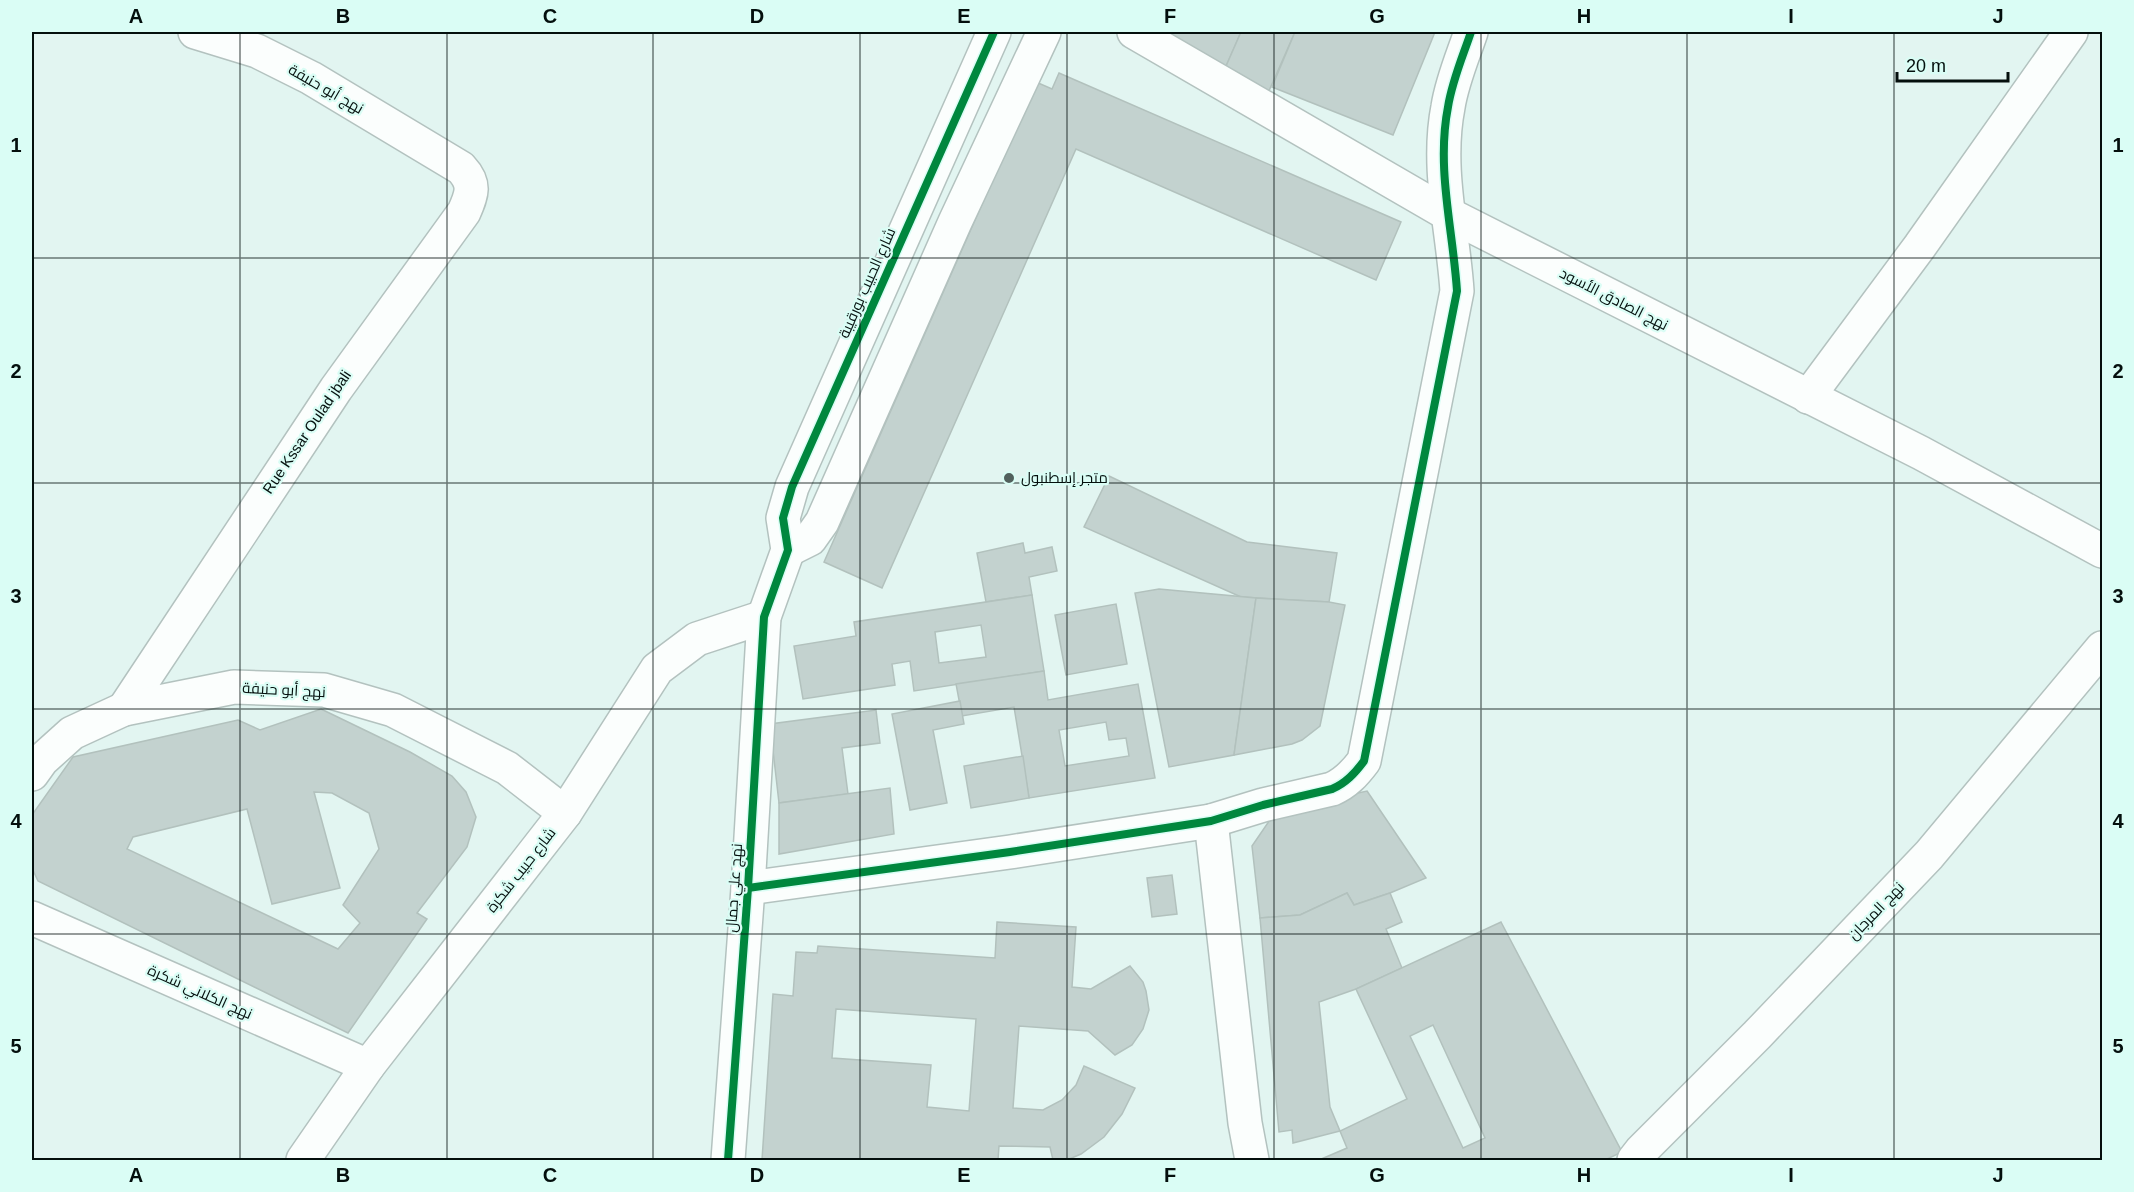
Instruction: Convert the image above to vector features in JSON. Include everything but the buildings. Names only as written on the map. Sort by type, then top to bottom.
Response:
[{"type":"street","name":"نهج أبو حنيفة","points":[[195,32],[257,51],[311,78],[450,162]]},
{"type":"street","name":"شارع الحبيب بورقيبة","points":[[788,550],[783,518],[792,487],[994,32]]},
{"type":"street","points":[[788,550],[810,539],[822,522],[955,222],[1044,32]]},
{"type":"street","name":"نهج الصادق الأسود","points":[[1134,32],[1448,214],[1932,458],[2103,551]]},
{"type":"street","points":[[748,888],[999,854],[1211,821],[1263,805],[1332,789],[1350,778],[1364,760],[1457,291],[1444,179],[1445,127],[1448,105],[1471,32]]},
{"type":"street","points":[[1808,397],[1920,246],[2071,32]]},
{"type":"street","name":"Rue Kssar Oulad jbali","points":[[124,709],[336,388],[464,212],[471,198],[472,187],[468,176],[461,168],[450,162]]},
{"type":"street","name":"نهج علي جمال","points":[[728,1161],[748,888],[764,617],[788,550]]},
{"type":"street","name":"شارع حبيب شكرة","points":[[303,1161],[368,1066],[566,813],[657,669],[697,639],[764,617]]},
{"type":"street","name":"نهج المرجان","points":[[1634,1161],[1641,1151],[1757,1035],[1929,855],[2103,648]]},
{"type":"street","name":"نهج أبو حنيفة","points":[[32,774],[42,760],[72,733],[124,709],[234,687],[324,690],[393,710],[507,768],[566,813]]},
{"type":"street","points":[[1211,821],[1245,1123],[1252,1161]]},
{"type":"street","name":"نهج الكلاني شكرة","points":[[32,918],[368,1066]]},
{"type":"cycle path","points":[[728,1160],[748,888],[764,617],[788,550],[783,518],[792,487],[994,32]]},
{"type":"cycle path","points":[[748,888],[1010,852],[1211,821],[1263,805],[1332,789],[1346,781],[1357,770],[1364,761],[1457,291],[1446,199],[1445,130],[1452,88],[1471,32]]},
{"type":"place","name":"متجر إسطنبول","points":[[1009,478]]}]
